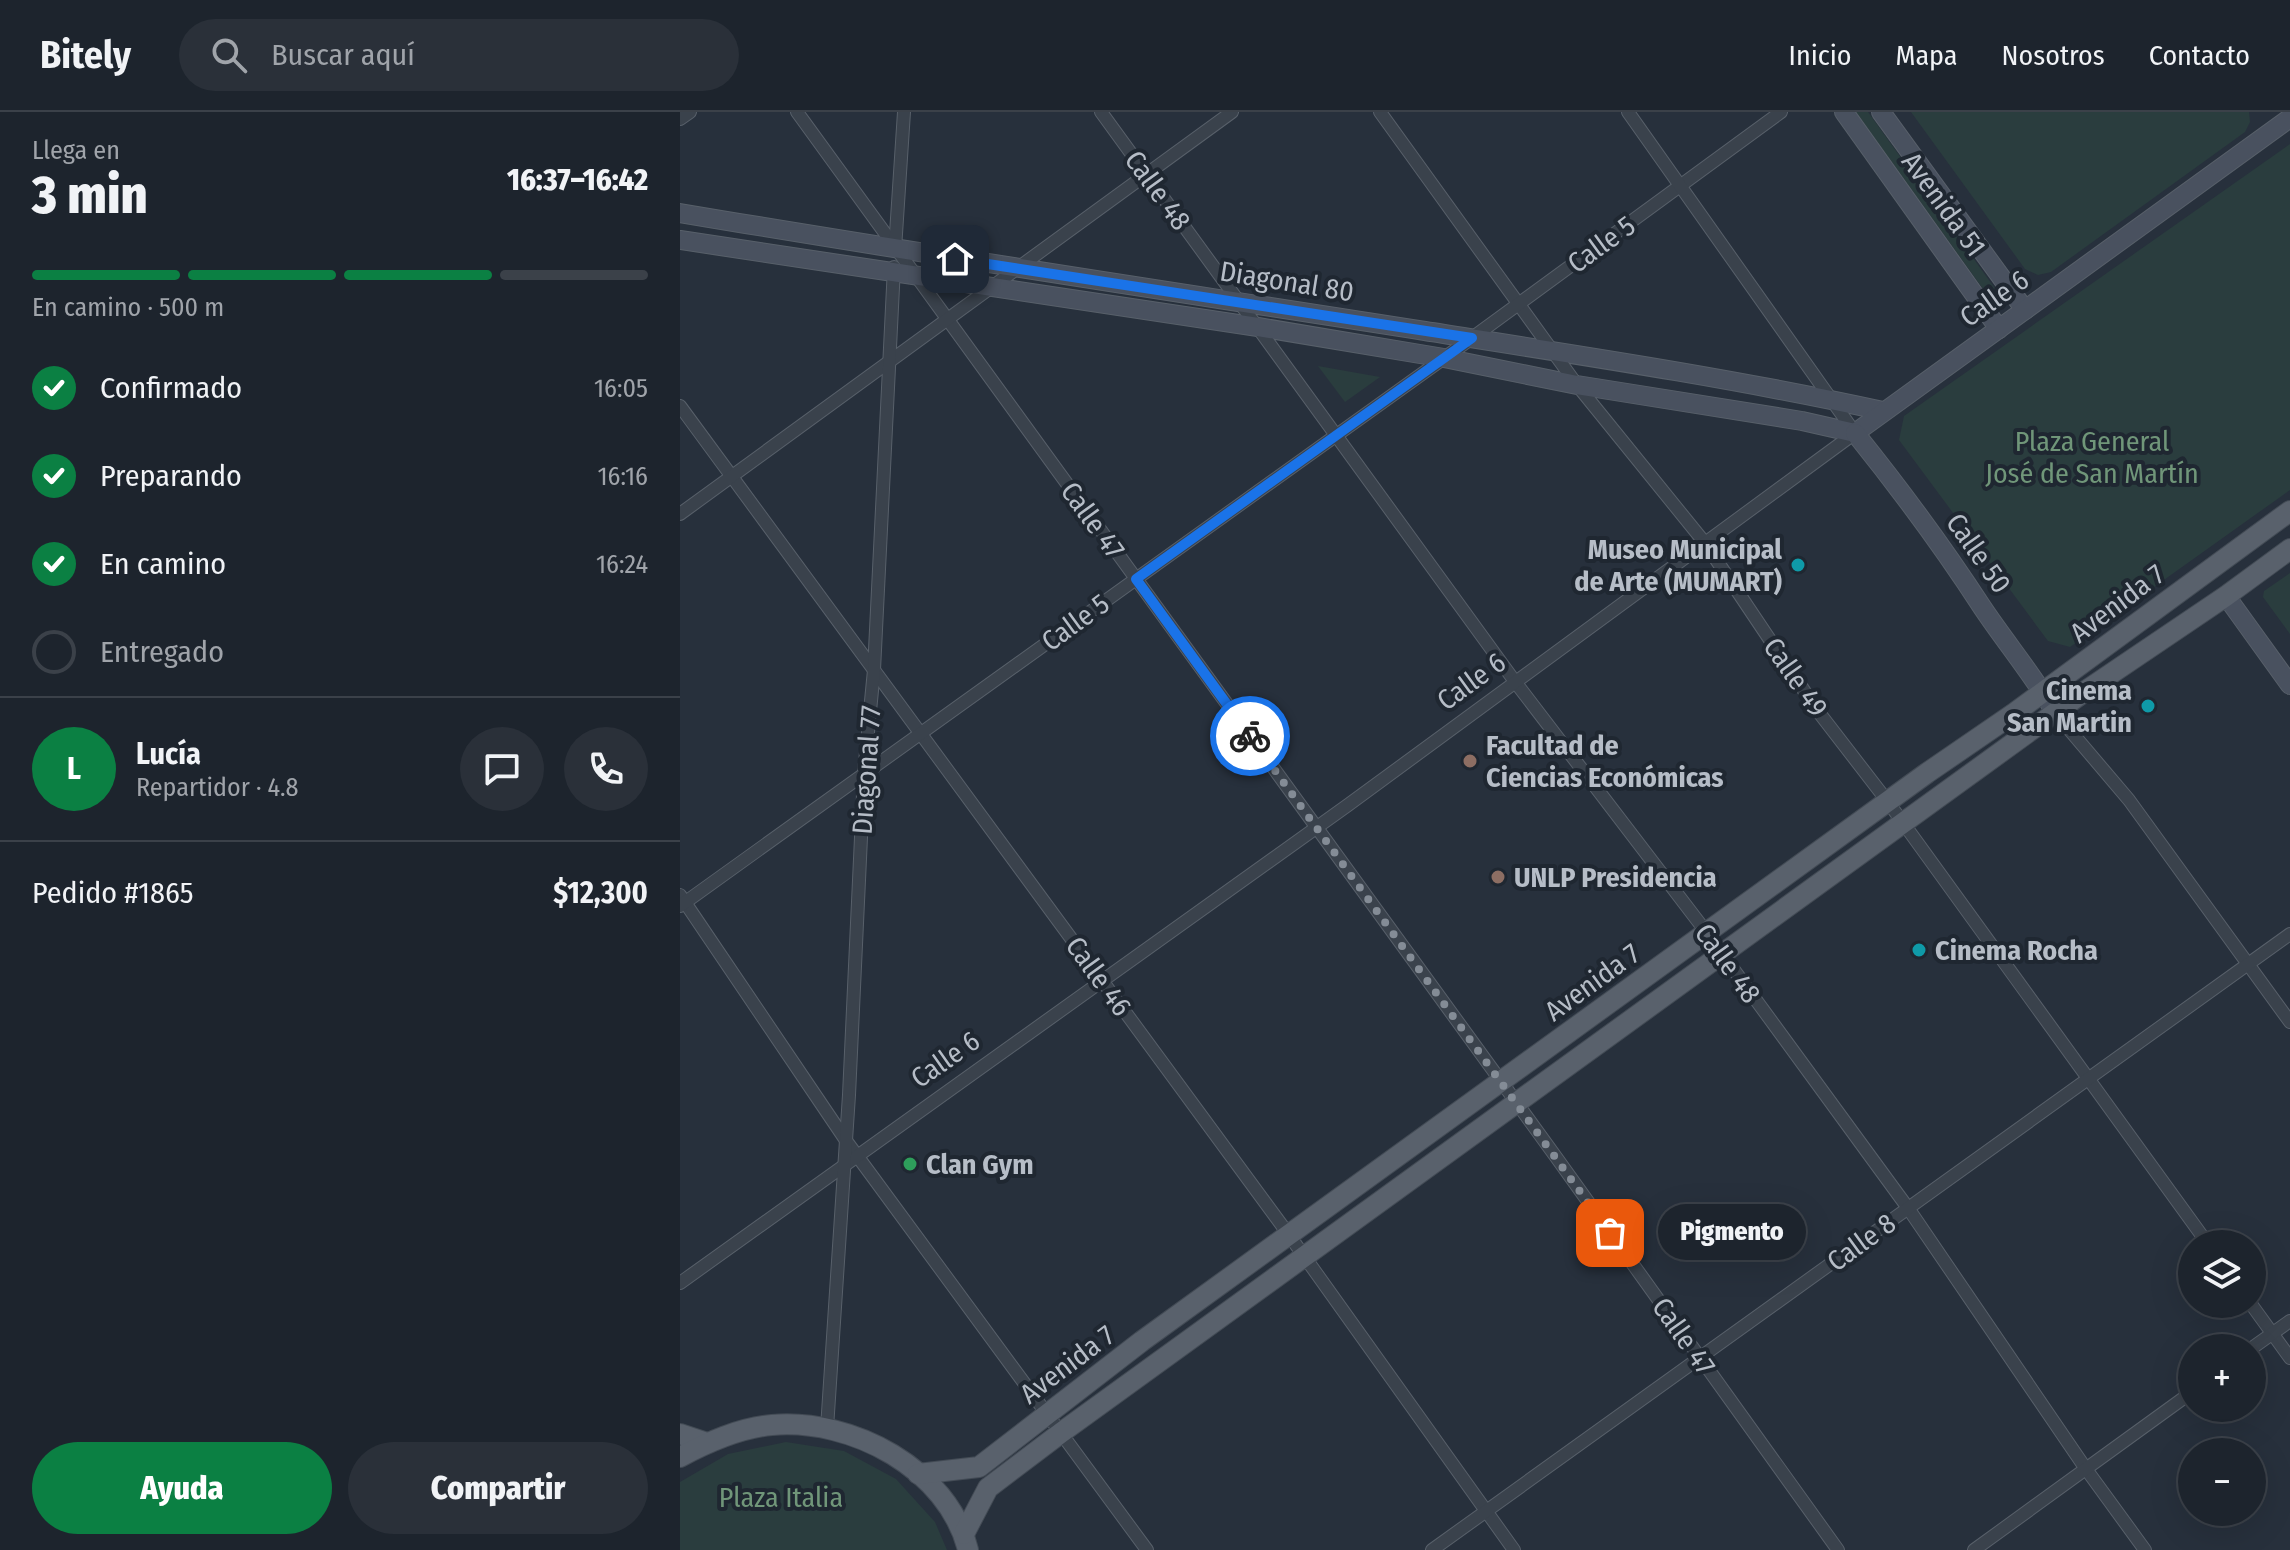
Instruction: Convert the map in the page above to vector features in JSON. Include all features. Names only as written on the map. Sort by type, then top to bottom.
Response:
[{"type":"main road","name":"Avenida 51","points":[[1844,112],[1999,329]]},
{"type":"main road","name":"Avenida 51","points":[[1881,112],[2025,310]]},
{"type":"main road","name":"Calle 6","points":[[1855,433],[2025,310],[2277,119]]},
{"type":"main road","name":"Diagonal 80","points":[[680,213],[895,250],[1554,351],[1883,411]]},
{"type":"main road","name":"Diagonal 80","points":[[680,240],[1258,327],[1444,358],[1577,385],[1802,421],[1855,433]]},
{"type":"main road","name":"Calle 50","points":[[1855,433],[1963,574],[2056,714]]},
{"type":"main road","name":"Avenida 7","points":[[918,1474],[979,1467],[1289,1235],[2290,511]]},
{"type":"main road","name":"Avenida 7","points":[[966,1542],[988,1488],[1062,1432],[2081,694],[2290,549]]},
{"type":"main road","points":[[2226,596],[2290,685]]},
{"type":"main road","points":[[680,1457],[707,1443],[772,1425],[827,1428],[868,1441],[904,1462],[944,1500],[966,1542]]},
{"type":"main road","points":[[680,1434],[707,1443]]},
{"type":"street","points":[[680,119],[690,112]]},
{"type":"street","name":"Calle 47","points":[[797,112],[1838,1550]]},
{"type":"street","name":"Diagonal 77","points":[[827,1428],[847,1142],[864,773],[874,670],[887,364],[904,112]]},
{"type":"street","name":"Calle 48","points":[[1101,112],[1516,683],[1707,933],[1908,1208],[2145,1550]]},
{"type":"street","points":[[680,514],[1232,112]]},
{"type":"street","name":"Calle 49","points":[[1380,112],[1577,385],[1705,543],[1817,710],[1903,822],[2198,1230]]},
{"type":"street","name":"Calle 50","points":[[1628,112],[1855,433]]},
{"type":"street","name":"Calle 5","points":[[682,901],[1520,304],[1781,112]]},
{"type":"street","name":"Calle 46","points":[[680,406],[1289,1235],[1514,1550]]},
{"type":"street","name":"Calle 6","points":[[680,1283],[1316,828],[1855,433]]},
{"type":"street","name":"Calle 50","points":[[2056,714],[2129,800],[2290,1022]]},
{"type":"street","points":[[682,901],[847,1142],[1147,1550]]},
{"type":"street","name":"Calle 8","points":[[1432,1550],[2290,934]]},
{"type":"street","points":[[2261,1318],[2290,1358]]},
{"type":"street","points":[[2266,1338],[2290,1321]]},
{"type":"street","points":[[1974,1550],[2178,1402]]},
{"type":"green space","points":[[1856,112],[1868,112],[2004,301],[1996,307]]},
{"type":"green space","points":[[1911,112],[2249,112],[2250,122],[2245,132],[2051,272],[2038,275],[2025,269]]},
{"type":"green space","name":"Plaza General José de San Martín","points":[[2290,144],[2290,490],[2070,647],[2048,641],[1899,440],[1904,416]]},
{"type":"green space","points":[[1318,366],[1380,377],[1345,402]]},
{"type":"green space","points":[[2290,573],[2290,634],[2263,597],[2264,591]]},
{"type":"green space","name":"Plaza Italia","points":[[786,1442],[844,1451],[896,1479],[935,1522],[947,1550],[680,1550],[680,1482],[728,1454]]},
{"type":"way so far","points":[[1250,736],[1610,1233]]},
{"type":"place","name":"Museo Municipal de Arte (MUMART)","points":[[1798,565]]},
{"type":"place","name":"Cinema San Martin","points":[[2148,706]]},
{"type":"place","name":"Facultad de Ciencias Económicas","points":[[1470,761]]},
{"type":"place","name":"UNLP Presidencia","points":[[1498,877]]},
{"type":"place","name":"Cinema Rocha","points":[[1919,950]]},
{"type":"place","name":"Clan Gym","points":[[910,1164]]},
{"type":"place","name":"Pigmento","points":[[1610,1233]]},
{"type":"route","points":[[955,259],[1472,338],[1136,579],[1250,736]]}]
